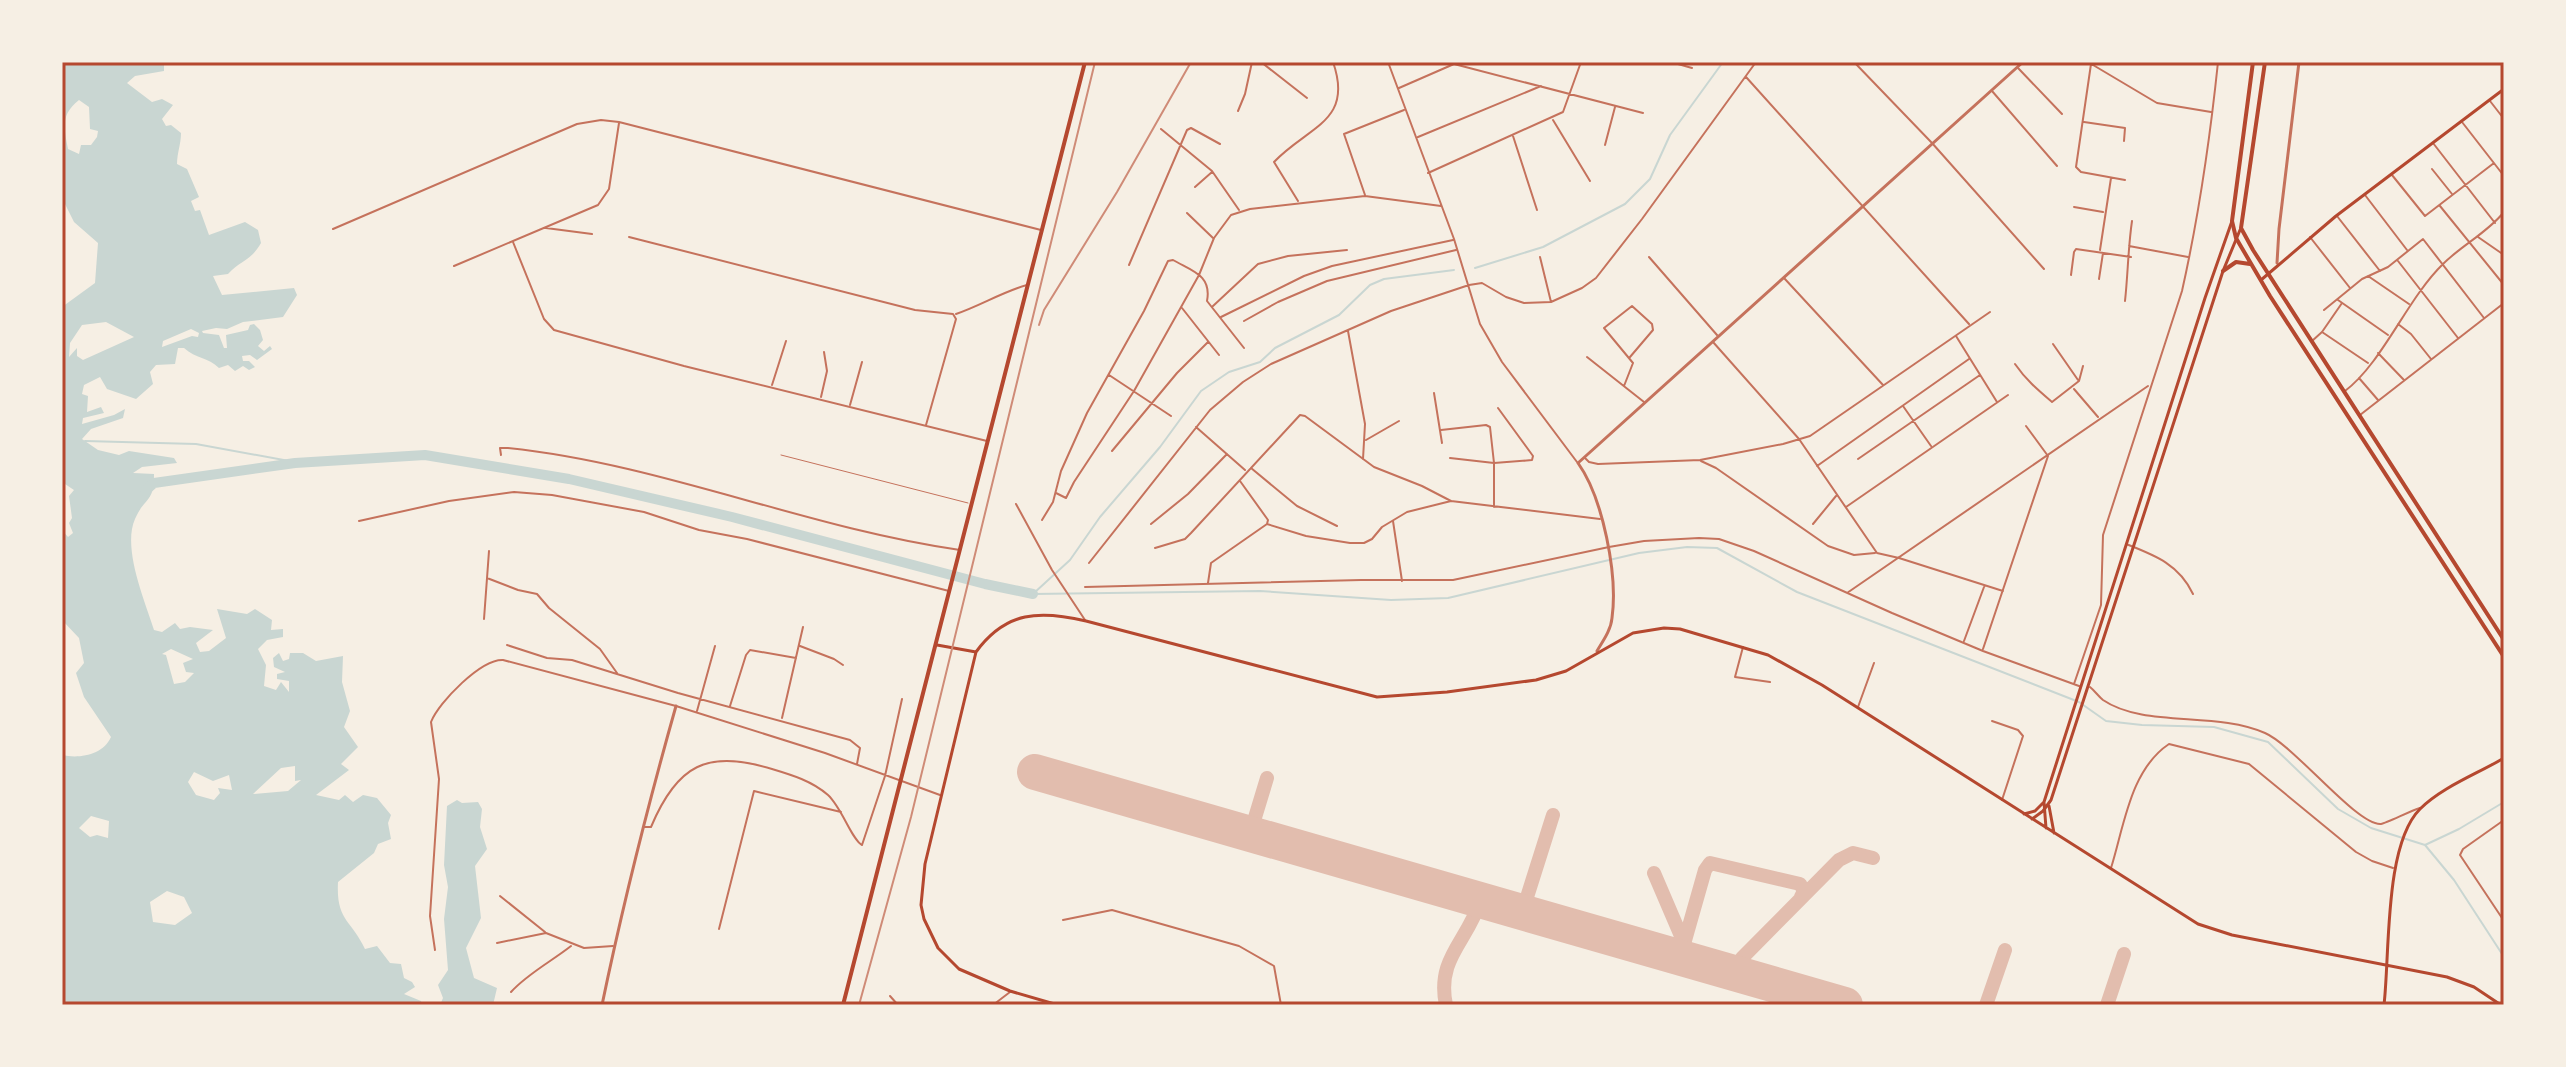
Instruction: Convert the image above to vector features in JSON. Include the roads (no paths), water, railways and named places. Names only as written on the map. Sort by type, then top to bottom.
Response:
[{"type":"main road","points":[[843,1005],[1085,62]]},
{"type":"main road","points":[[2054,833],[2047,803],[2080,686],[2232,221],[2253,62]]},
{"type":"main road","points":[[2032,819],[2043,811],[2047,803],[2082,707],[2223,271],[2241,228],[2265,62]]},
{"type":"main road","points":[[2261,280],[2277,263],[2336,216],[2504,89]]},
{"type":"main road","points":[[2232,221],[2236,238],[2251,265],[2504,657]]},
{"type":"main road","points":[[2241,228],[2504,640]]},
{"type":"main road","points":[[2223,271],[2236,262],[2251,265]]},
{"type":"main road","points":[[1058,1005],[1010,991],[959,969],[938,948],[921,905],[922,884],[976,652],[999,627],[1024,617],[1058,614],[1377,697],[1536,680],[1566,671],[1633,633],[1664,628],[1743,646],[1785,663],[2186,918],[2215,930],[2461,982],[2501,1005]]},
{"type":"main road","points":[[937,645],[976,652]]},
{"type":"main road","points":[[2384,1005],[2394,868],[2408,826],[2421,808],[2504,758]]},
{"type":"main road","points":[[2024,814],[2047,803]]},
{"type":"main road","points":[[2043,811],[2046,828]]},
{"type":"street","points":[[1238,111],[1252,62]]},
{"type":"street","points":[[1261,62],[1307,98]]},
{"type":"street","points":[[1299,203],[1274,162],[1332,114],[1340,89],[1333,62]]},
{"type":"street","points":[[1388,62],[1454,239],[1480,324],[1502,362],[1578,463],[1590,485],[1609,547],[1613,616],[1597,651]]},
{"type":"street","points":[[1428,173],[1563,112],[1581,62]]},
{"type":"street","points":[[1671,62],[1692,68]]},
{"type":"street","points":[[1089,563],[1195,427],[1227,395],[1271,364],[1391,311],[1469,285],[1482,283],[1524,303],[1551,302],[1573,293],[1596,278],[1756,62]]},
{"type":"street","points":[[1854,62],[1932,143],[2044,269]]},
{"type":"street","points":[[1578,463],[2023,62]]},
{"type":"street","points":[[2074,684],[2101,605],[2103,535],[2149,385],[2182,291],[2190,257],[2218,62]]},
{"type":"street","points":[[2277,263],[2299,62]]},
{"type":"street","points":[[2125,180],[2078,170],[2090,63],[2157,103],[2213,112]]},
{"type":"street","points":[[1398,89],[1454,64],[1643,113]]},
{"type":"street","points":[[2017,67],[2062,114]]},
{"type":"street","points":[[1745,76],[1969,324]]},
{"type":"street","points":[[1416,137],[1542,85]]},
{"type":"street","points":[[1991,90],[2057,166]]},
{"type":"street","points":[[2489,100],[2504,119]]},
{"type":"street","points":[[1605,145],[1616,106]]},
{"type":"street","points":[[1365,196],[1344,134],[1405,110]]},
{"type":"street","points":[[1552,119],[1590,181]]},
{"type":"street","points":[[333,229],[577,124],[601,120],[619,122],[1042,231]]},
{"type":"street","points":[[2461,121],[2504,176]]},
{"type":"street","points":[[454,266],[602,202],[609,189],[619,122]]},
{"type":"street","points":[[2082,122],[2125,128],[2124,141]]},
{"type":"street","points":[[1129,265],[1187,130],[1191,128],[1220,144]]},
{"type":"street","points":[[1161,129],[1212,171],[1240,211]]},
{"type":"street","points":[[1513,136],[1537,210]]},
{"type":"street","points":[[2433,142],[2495,223]]},
{"type":"street","points":[[2392,174],[2425,216],[2494,163]]},
{"type":"street","points":[[2432,169],[2453,195]]},
{"type":"street","points":[[1195,187],[1212,171]]},
{"type":"street","points":[[2099,279],[2104,212],[2111,177]]},
{"type":"street","points":[[2364,195],[2408,251]]},
{"type":"street","points":[[1056,493],[1066,498],[1134,391],[1227,218],[1240,211],[1365,196],[1441,206]]},
{"type":"street","points":[[2440,205],[2504,285]]},
{"type":"street","points":[[2074,207],[2104,212]]},
{"type":"street","points":[[1187,213],[1214,238]]},
{"type":"street","points":[[2345,391],[2359,377],[2443,264],[2503,214]]},
{"type":"street","points":[[2336,216],[2380,272]]},
{"type":"street","points":[[2125,301],[2132,221]]},
{"type":"street","points":[[544,228],[592,234]]},
{"type":"street","points":[[629,237],[915,310],[955,315],[1027,285]]},
{"type":"street","points":[[2310,237],[2351,289]]},
{"type":"street","points":[[2477,237],[2504,255]]},
{"type":"street","points":[[1221,317],[1304,276],[1332,266],[1454,239]]},
{"type":"street","points":[[2324,310],[2423,239],[2484,318]]},
{"type":"street","points":[[513,242],[544,319],[554,330],[684,366],[987,441]]},
{"type":"street","points":[[2129,246],[2190,257]]},
{"type":"street","points":[[1244,321],[1327,281],[1457,249]]},
{"type":"street","points":[[1212,307],[1258,264],[1288,256],[1347,250]]},
{"type":"street","points":[[2071,275],[2075,250],[2131,257]]},
{"type":"street","points":[[1540,257],[1551,302]]},
{"type":"street","points":[[1649,257],[1718,336]]},
{"type":"street","points":[[1042,520],[1056,493],[1073,442],[1168,261],[1173,260],[1199,275],[1207,284],[1207,301],[1244,348]]},
{"type":"street","points":[[2397,260],[2458,338]]},
{"type":"street","points":[[2368,276],[2410,305]]},
{"type":"street","points":[[1784,277],[1883,385]]},
{"type":"street","points":[[2338,300],[2389,336]]},
{"type":"street","points":[[2312,341],[2343,302]]},
{"type":"street","points":[[2360,415],[2504,303]]},
{"type":"street","points":[[1624,386],[1633,363],[1604,328],[1632,306],[1652,324],[1653,330],[1630,357]]},
{"type":"street","points":[[1181,307],[1219,355]]},
{"type":"street","points":[[1585,457],[1589,462],[1598,464],[1700,460],[1810,436],[1990,312]]},
{"type":"street","points":[[926,425],[955,315]]},
{"type":"street","points":[[2398,324],[2411,334],[2431,360]]},
{"type":"street","points":[[1348,330],[1365,424],[1363,460]]},
{"type":"street","points":[[2322,332],[2369,364]]},
{"type":"street","points":[[1955,335],[1997,403]]},
{"type":"street","points":[[772,386],[786,341]]},
{"type":"street","points":[[1712,341],[1799,439],[1877,553]]},
{"type":"street","points":[[1112,451],[1208,342]]},
{"type":"street","points":[[2053,344],[2079,381]]},
{"type":"street","points":[[821,398],[827,371],[824,352]]},
{"type":"street","points":[[2378,352],[2404,380]]},
{"type":"street","points":[[1587,357],[1645,402]]},
{"type":"street","points":[[1817,466],[1969,359]]},
{"type":"street","points":[[850,406],[862,362]]},
{"type":"street","points":[[2015,364],[2029,384],[2052,402],[2079,381],[2083,366]]},
{"type":"street","points":[[1107,374],[1171,416]]},
{"type":"street","points":[[1858,459],[1980,375]]},
{"type":"street","points":[[2359,377],[2379,401]]},
{"type":"street","points":[[1847,593],[2149,385]]},
{"type":"street","points":[[2072,387],[2099,418]]},
{"type":"street","points":[[1434,393],[1442,443]]},
{"type":"street","points":[[1845,508],[2008,395]]},
{"type":"street","points":[[1903,406],[1931,447]]},
{"type":"street","points":[[1450,458],[1494,463],[1530,461],[1533,456],[1498,408]]},
{"type":"street","points":[[1155,548],[1185,539],[1300,415],[1363,460],[1442,494],[1451,501]]},
{"type":"street","points":[[1365,441],[1399,421]]},
{"type":"street","points":[[1441,430],[1488,426],[1492,430],[1494,508]]},
{"type":"street","points":[[2026,426],[2048,456]]},
{"type":"street","points":[[1195,427],[1246,471]]},
{"type":"street","points":[[501,455],[500,448],[599,461],[901,541],[960,550]]},
{"type":"street","points":[[1151,524],[1188,494],[1227,454]]},
{"type":"street","points":[[1983,651],[2048,456]]},
{"type":"street","points":[[1700,460],[1828,546],[1854,555],[1877,553],[1899,558],[2003,591]]},
{"type":"street","points":[[1250,467],[1297,506],[1337,526]]},
{"type":"street","points":[[1239,480],[1268,520],[1267,524]]},
{"type":"street","points":[[359,521],[449,501],[514,492],[552,495],[619,506],[699,530],[747,539],[950,591]]},
{"type":"street","points":[[1813,524],[1836,495]]},
{"type":"street","points":[[1267,524],[1306,536],[1364,543],[1393,519],[1407,512],[1451,501],[1601,519]]},
{"type":"street","points":[[1016,504],[1056,577],[1086,621]]},
{"type":"street","points":[[1393,519],[1402,581]]},
{"type":"street","points":[[1208,583],[1211,563],[1267,524]]},
{"type":"street","points":[[1085,587],[1453,580],[1609,547],[1658,540],[1719,539],[1754,551],[1983,651],[2080,686]]},
{"type":"street","points":[[2126,544],[2169,562],[2193,594]]},
{"type":"street","points":[[484,619],[489,551]]},
{"type":"street","points":[[487,578],[537,594],[549,608],[600,649],[617,675]]},
{"type":"street","points":[[1964,643],[1984,586]]},
{"type":"street","points":[[781,720],[803,627]]},
{"type":"street","points":[[507,645],[547,658],[572,660],[853,741],[860,750],[857,766]]},
{"type":"street","points":[[697,713],[715,646]]},
{"type":"street","points":[[799,646],[843,665]]},
{"type":"street","points":[[1743,646],[1735,677],[1770,682]]},
{"type":"street","points":[[730,706],[750,650],[796,658]]},
{"type":"street","points":[[435,950],[430,916],[439,779],[431,722],[448,696],[487,664],[497,660],[676,706],[942,795]]},
{"type":"street","points":[[1857,708],[1874,663]]},
{"type":"street","points":[[2088,686],[2104,701],[2131,712],[2215,720],[2245,725],[2269,734],[2308,765],[2342,800],[2373,823],[2383,824],[2421,808]]},
{"type":"street","points":[[642,827],[651,827],[664,797],[677,781],[696,768],[724,759],[746,761],[805,780],[831,798],[842,812],[856,842],[862,845],[885,776],[902,699]]},
{"type":"street","points":[[602,1005],[642,827],[676,706]]},
{"type":"street","points":[[1992,721],[2018,730],[2023,736],[2002,801]]},
{"type":"street","points":[[2111,870],[2140,775],[2169,744],[2249,764],[2356,852],[2394,868]]},
{"type":"street","points":[[719,929],[754,791],[842,812]]},
{"type":"street","points":[[2504,820],[2460,855],[2504,921]]},
{"type":"street","points":[[500,896],[546,933],[572,946],[613,946]]},
{"type":"street","points":[[1063,920],[1112,910],[1239,946],[1274,966],[1281,1005]]},
{"type":"street","points":[[497,943],[546,933]]},
{"type":"street","points":[[511,992],[572,946]]},
{"type":"street","points":[[993,1005],[1010,991]]},
{"type":"street","points":[[890,996],[898,1005]]},
{"type":"lane","points":[[781,455],[971,504]]},
{"type":"waterway","points":[[1475,268],[1543,247],[1625,204],[1650,179],[1670,135],[1723,62]]},
{"type":"waterway","points":[[1034,593],[1070,560],[1100,517],[1160,447],[1201,391],[1229,372],[1260,362],[1275,348],[1339,315],[1370,285],[1384,279],[1454,270]]},
{"type":"waterway","points":[[85,441],[196,444],[300,463]]},
{"type":"waterway","points":[[145,491],[154,483],[295,463],[425,455],[569,479],[1033,594]]},
{"type":"waterway","points":[[1033,594],[1260,591],[1391,600],[1448,598],[1639,553],[1687,547],[1717,548],[1797,592],[2079,702],[2106,721],[2214,727],[2268,742],[2338,809],[2371,828],[2425,845],[2504,802]]},
{"type":"waterway","points":[[2425,845],[2454,880],[2504,957]]},
{"type":"railway","points":[[859,1005],[911,817],[1095,62]]},
{"type":"railway","points":[[1039,325],[1044,310],[1117,192],[1191,62]]}]
